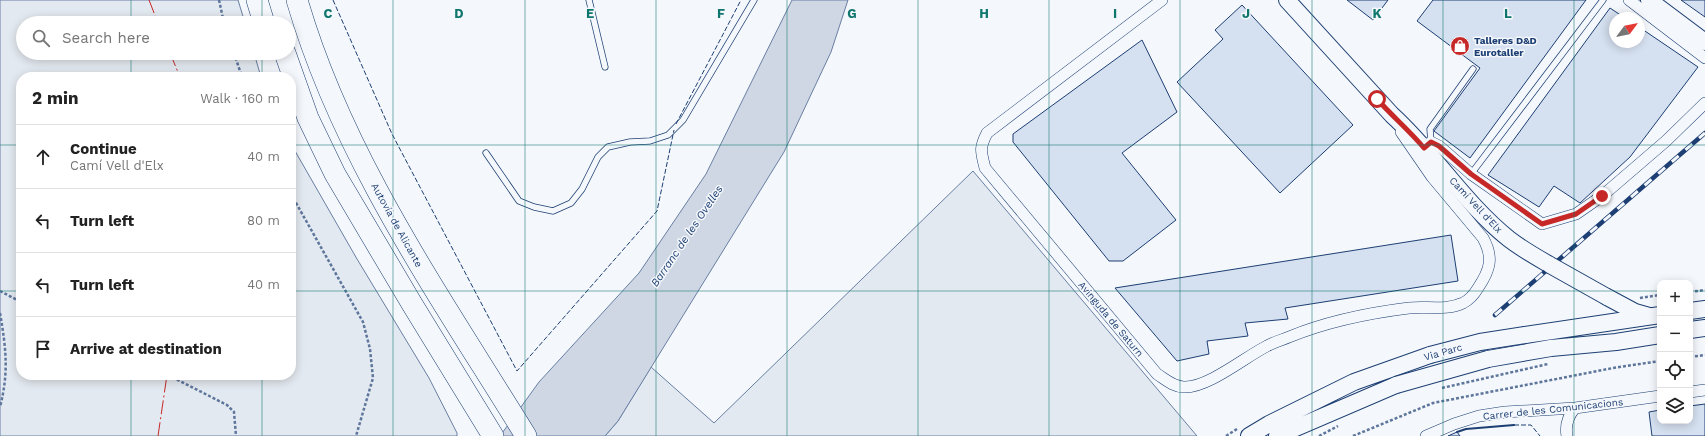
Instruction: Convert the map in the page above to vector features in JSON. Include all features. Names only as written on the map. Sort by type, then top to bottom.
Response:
[{"type":"highway","points":[[257,0],[262,16]]},
{"type":"highway","points":[[268,0],[273,16]]},
{"type":"highway","name":"Autovía de Alicante","points":[[297,0],[303,22],[330,94],[356,152],[420,266],[526,436]]},
{"type":"highway","points":[[277,60],[281,72]]},
{"type":"highway","points":[[288,60],[292,72]]},
{"type":"highway","points":[[296,83],[308,118]]},
{"type":"highway","points":[[296,99],[308,118],[335,174],[493,436]]},
{"type":"main road","name":"Camí Vell d'Elx","points":[[1287,0],[1392,115],[1427,145],[1478,210],[1500,231],[1524,250],[1607,297],[1635,312],[1655,316]]},
{"type":"main road","points":[[1649,0],[1705,42]]},
{"type":"main road","points":[[1693,311],[1705,309]]},
{"type":"main road","name":"Via Parc","points":[[1249,436],[1269,424],[1354,382],[1430,355],[1480,342],[1655,316]]},
{"type":"main road","points":[[1693,330],[1705,328]]},
{"type":"main road","name":"Via Parc","points":[[1276,436],[1396,385],[1488,359],[1551,348],[1616,342],[1657,335]]},
{"type":"street","points":[[1629,0],[1705,58]]},
{"type":"street","name":"Avinguda de Saturn","points":[[1158,2],[987,133],[981,145],[981,154],[986,168],[1157,374],[1172,384],[1183,387],[1195,386],[1267,346],[1306,330],[1352,317],[1411,308],[1450,308],[1464,302],[1476,292],[1486,277],[1490,257]]},
{"type":"street","points":[[1427,145],[1439,146],[1471,174],[1542,224],[1576,214],[1602,196],[1666,141],[1705,103]]},
{"type":"street","name":"Camí Vell d'Elx","points":[[1392,115],[1402,133],[1432,177],[1483,238],[1488,248],[1490,257]]},
{"type":"street","points":[[1693,392],[1705,390]]},
{"type":"street","name":"Carrer de les Comunicacions","points":[[1426,436],[1454,424],[1479,416],[1505,412],[1576,408],[1657,396]]},
{"type":"street","points":[[1567,436],[1567,422],[1576,408]]},
{"type":"lane","points":[[589,0],[605,67]]},
{"type":"lane","points":[[486,153],[518,200],[534,207],[553,211],[571,203],[582,190],[598,157],[608,147],[630,142],[650,141],[668,135],[683,120],[754,0]]},
{"type":"lane","points":[[1471,174],[1603,0]]},
{"type":"lane","points":[[1427,145],[1430,129],[1473,69]]},
{"type":"path","points":[[218,0],[222,16]]},
{"type":"path","points":[[236,60],[240,72]]},
{"type":"path","points":[[296,203],[363,322],[368,342],[373,378],[356,436]]},
{"type":"path","points":[[1693,292],[1705,290]]},
{"type":"path","points":[[0,291],[16,299]]},
{"type":"path","points":[[0,313],[6,346],[7,371],[0,407]]},
{"type":"path","points":[[1693,357],[1705,355]]},
{"type":"path","points":[[1353,436],[1433,403],[1613,368],[1657,361]]},
{"type":"path","points":[[1438,389],[1550,364]]},
{"type":"path","points":[[178,380],[227,405],[234,412],[236,436]]},
{"type":"path","points":[[1319,436],[1345,423]]},
{"type":"shaded area","points":[[0,0],[238,0],[243,16],[16,16],[16,60],[256,60],[260,72],[16,72],[16,380],[296,380],[296,153],[357,259],[429,378],[457,433],[457,436],[0,436]]},
{"type":"shaded area","points":[[973,171],[1197,436],[605,436],[618,421],[651,367],[714,423]]},
{"type":"water","name":"Barranc de les Ovelles","points":[[792,0],[848,0],[831,52],[784,152],[618,421],[605,436],[500,436],[539,382],[639,273],[706,174]]},
{"type":"building","points":[[1347,0],[1388,0],[1373,20]]},
{"type":"building","points":[[1433,0],[1586,0],[1470,158],[1434,131],[1480,68],[1417,21]]},
{"type":"building","points":[[1681,0],[1705,0],[1705,17]]},
{"type":"building","points":[[1242,5],[1353,125],[1280,193],[1177,82],[1223,39],[1215,30]]},
{"type":"building","points":[[1610,8],[1616,12],[1609,12],[1609,48],[1645,48],[1645,31],[1698,67],[1630,157],[1580,203],[1554,186],[1539,207],[1488,175]]},
{"type":"building","points":[[1142,40],[1177,112],[1122,153],[1176,220],[1123,261],[1109,261],[1013,142],[1013,134]]},
{"type":"building","points":[[1451,235],[1458,281],[1285,308],[1288,319],[1245,323],[1248,336],[1207,341],[1209,354],[1177,361],[1115,288]]},
{"type":"building","points":[[1705,404],[1705,436],[1652,436],[1649,412],[1657,411],[1657,424],[1693,424],[1693,406]]},
{"type":"building","points":[[1457,432],[1460,436],[1448,436]]},
{"type":"railway","points":[[1495,315],[1705,133]]},
{"type":"fence","points":[[333,0],[392,134],[517,371],[657,211],[674,130]]},
{"type":"fence","points":[[676,124],[741,0]]},
{"type":"fence","points":[[1514,425],[1531,425],[1540,436]]},
{"type":"wall","points":[[1457,432],[1466,429],[1514,425]]},
{"type":"power","points":[[149,0],[155,16]]},
{"type":"power","points":[[173,60],[178,72]]},
{"type":"power","points":[[158,436],[166,380]]},
{"type":"place","name":"Talleres D&D Eurotaller","points":[[1460,46]]},
{"type":"route","points":[[1377,99],[1409,130],[1424,148],[1431,142],[1439,146],[1471,174],[1542,224],[1576,214],[1602,196]]}]
